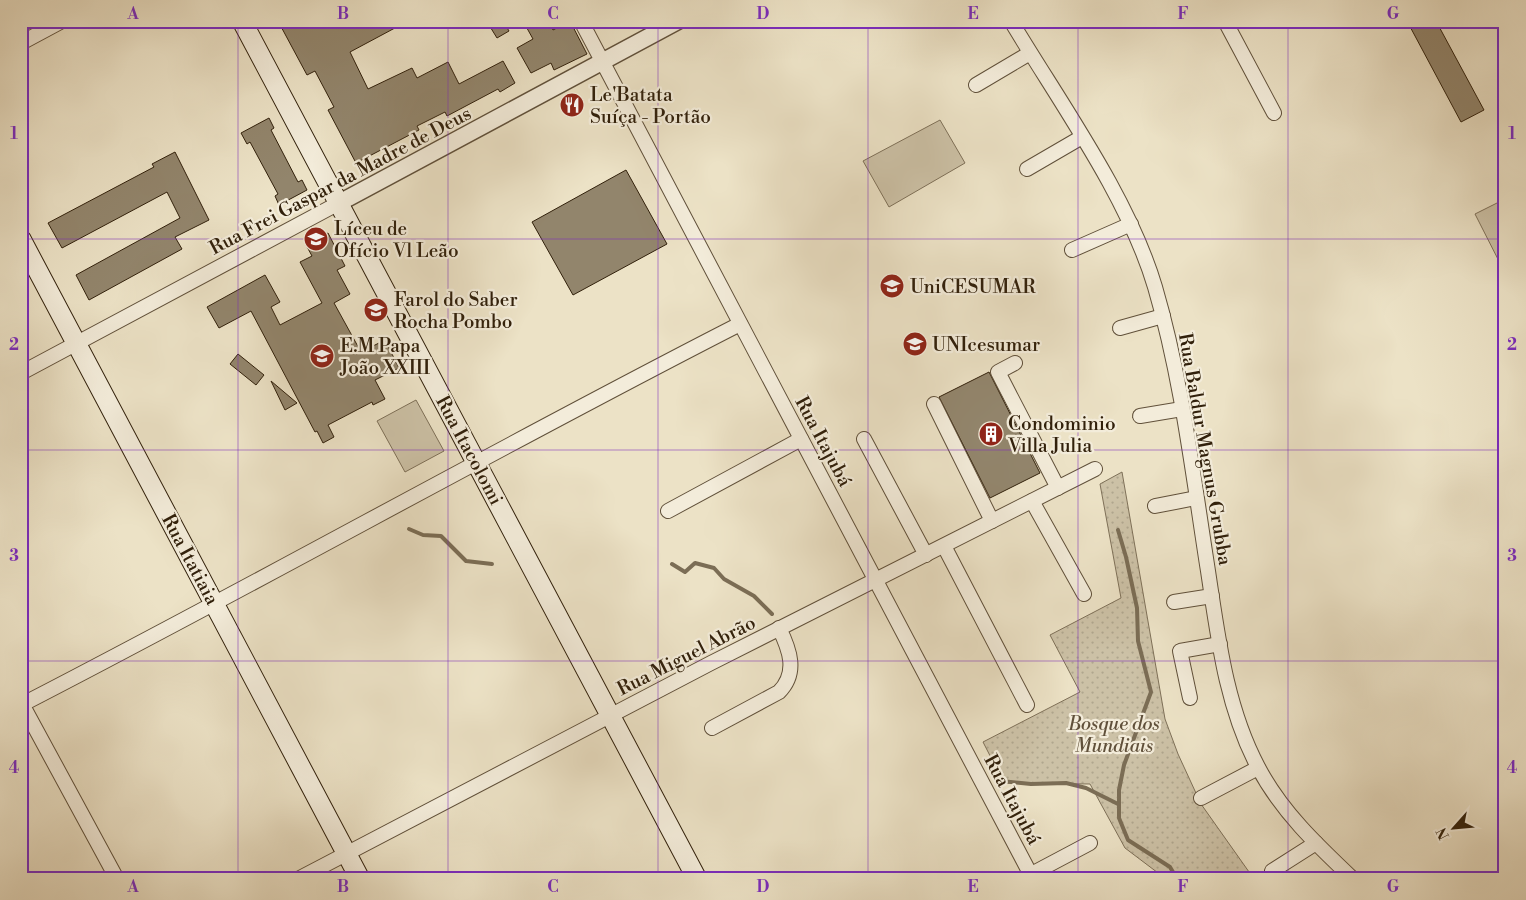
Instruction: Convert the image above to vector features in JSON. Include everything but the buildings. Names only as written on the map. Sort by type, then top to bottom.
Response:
[{"type":"main road","name":"Rua Itacolomi","points":[[242,21],[697,879]]},
{"type":"main road","name":"Rua Itatiaia","points":[[21,239],[360,879]]},
{"type":"street","points":[[21,43],[62,21]]},
{"type":"street","name":"Rua Itajubá","points":[[581,21],[876,580],[1029,877]]},
{"type":"street","name":"Rua Frei Gaspar da Madre de Deus","points":[[21,373],[678,21]]},
{"type":"street","name":"Rua Baldur Magnus Grubba","points":[[1011,21],[1082,137],[1131,224],[1148,264],[1163,316],[1182,409],[1220,644],[1235,711],[1258,768],[1279,802],[1352,879]]},
{"type":"street","points":[[1225,21],[1274,113]]},
{"type":"street","points":[[976,85],[1030,53]]},
{"type":"street","points":[[1027,170],[1082,137]]},
{"type":"street","points":[[1072,250],[1131,224]]},
{"type":"street","points":[[1120,328],[1163,316]]},
{"type":"street","points":[[117,879],[22,704],[592,400],[740,324]]},
{"type":"street","points":[[1015,363],[998,372],[1058,488]]},
{"type":"street","points":[[934,404],[992,521]]},
{"type":"street","points":[[1140,416],[1182,409]]},
{"type":"street","points":[[864,439],[926,555]]},
{"type":"street","points":[[668,511],[801,440]]},
{"type":"street","name":"Rua Miguel Abrão","points":[[298,879],[779,628],[1095,469]]},
{"type":"street","points":[[1155,506],[1196,498]]},
{"type":"street","points":[[1032,501],[1084,594]]},
{"type":"street","points":[[944,546],[1027,705]]},
{"type":"street","points":[[1174,602],[1212,596]]},
{"type":"street","points":[[712,728],[779,692],[785,686],[792,668],[787,643],[779,628]]},
{"type":"street","points":[[1190,698],[1180,651],[1220,644]]},
{"type":"street","points":[[1201,798],[1258,768]]},
{"type":"street","points":[[1029,877],[1090,843]]},
{"type":"street","points":[[1272,871],[1316,843]]},
{"type":"green space","points":[[940,120],[965,163],[889,207],[863,161]]},
{"type":"green space","points":[[1505,199],[1505,273],[1475,214]]},
{"type":"green space","points":[[416,400],[444,451],[405,472],[377,421]]},
{"type":"green space","name":"Bosque dos Mundiais","points":[[1122,472],[1165,719],[1178,754],[1201,804],[1254,879],[1166,879],[1125,848],[1090,784],[1004,783],[983,742],[1080,692],[1050,635],[1121,598],[1100,484]]},
{"type":"waterway","points":[[409,529],[423,535],[441,536],[466,561],[492,564]]},
{"type":"waterway","points":[[1118,530],[1137,608],[1138,641],[1151,692],[1124,765],[1119,790],[1119,818],[1128,840],[1170,867],[1177,879]]},
{"type":"waterway","points":[[672,564],[685,572],[695,563],[714,568],[724,579],[754,596],[772,614]]},
{"type":"waterway","points":[[1001,781],[1031,784],[1066,783],[1086,788],[1118,804]]},
{"type":"place","name":"Le'Batata Suíça - Portão","points":[[572,105]]},
{"type":"place","name":"Líceu de Ofício Vl Leão","points":[[316,239]]},
{"type":"place","name":"UniCESUMAR","points":[[892,286]]},
{"type":"place","name":"Farol do Saber Rocha Pombo","points":[[376,310]]},
{"type":"place","name":"UNIcesumar","points":[[915,344]]},
{"type":"place","name":"E.M Papa João XXIII","points":[[322,356]]},
{"type":"place","name":"Condominio Villa Julia","points":[[991,434]]}]
